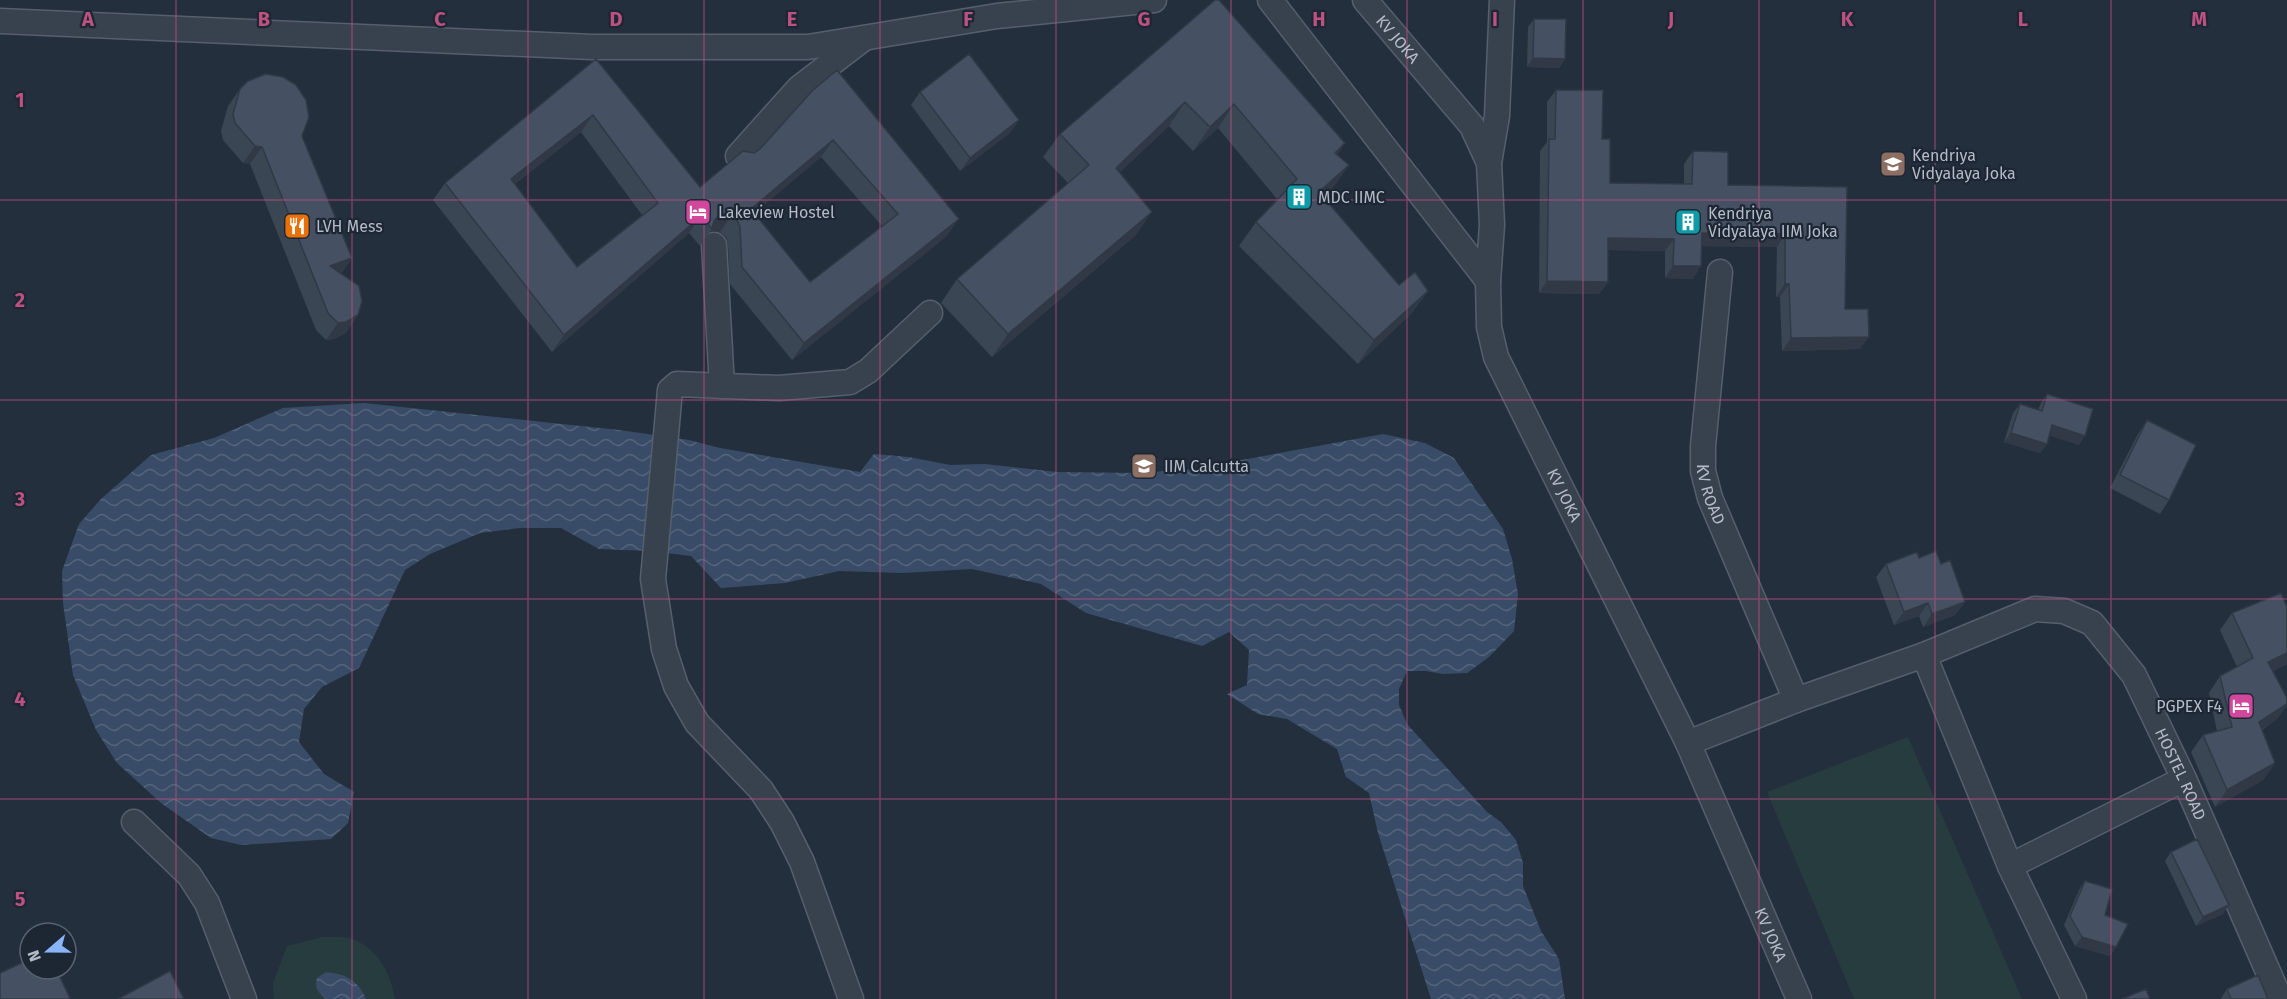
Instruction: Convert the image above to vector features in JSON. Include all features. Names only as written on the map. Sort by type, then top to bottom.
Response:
[{"type":"street","points":[[0,21],[592,47],[808,47],[997,16],[1154,0]]},
{"type":"street","points":[[1270,0],[1488,281]]},
{"type":"street","name":"KV JOKA","points":[[1365,0],[1472,126],[1489,163],[1492,225],[1488,281],[1489,327],[1496,357],[1688,743],[1799,999]]},
{"type":"street","points":[[1489,163],[1497,116],[1502,0]]},
{"type":"street","points":[[738,156],[799,88],[864,38]]},
{"type":"street","points":[[714,244],[722,386]]},
{"type":"street","name":"KV ROAD","points":[[1720,272],[1702,446],[1702,471],[1710,498],[1796,699]]},
{"type":"street","points":[[851,999],[802,862],[782,822],[761,790],[697,723],[676,686],[664,649],[653,579],[670,390],[677,384],[779,388],[850,382],[868,371],[930,314]]},
{"type":"street","name":"HOSTEL ROAD","points":[[1688,743],[1796,699],[1924,655],[2035,609],[2064,611],[2092,623],[2134,675],[2184,779],[2280,999]]},
{"type":"street","points":[[1924,655],[2010,866],[2074,999]]},
{"type":"street","points":[[2010,866],[2184,779]]},
{"type":"street","points":[[134,822],[189,875],[207,903],[243,999]]},
{"type":"green space","points":[[1908,737],[2022,999],[1854,999],[1767,792]]},
{"type":"green space","points":[[322,937],[351,939],[371,950],[387,972],[395,999],[274,999],[273,983],[287,946]]},
{"type":"water","points":[[364,403],[619,430],[689,440],[720,448],[860,472],[874,454],[909,457],[950,465],[985,464],[1057,472],[1140,473],[1193,469],[1383,434],[1425,443],[1454,458],[1503,529],[1512,559],[1518,594],[1514,631],[1489,657],[1467,673],[1407,671],[1399,689],[1399,705],[1407,724],[1487,812],[1501,822],[1516,840],[1523,863],[1523,886],[1541,931],[1559,959],[1565,999],[1431,999],[1378,833],[1369,793],[1346,777],[1337,749],[1287,719],[1258,714],[1227,694],[1247,685],[1249,650],[1229,632],[1202,646],[1086,613],[1041,584],[972,569],[903,573],[839,571],[785,583],[721,588],[691,556],[651,551],[599,549],[561,528],[519,528],[480,533],[430,554],[405,570],[359,668],[322,687],[304,709],[299,742],[324,774],[354,792],[348,823],[331,839],[241,845],[211,838],[161,803],[117,763],[96,730],[73,675],[63,603],[62,571],[79,524],[101,499],[151,455],[214,438],[283,408]]},
{"type":"water","points":[[326,972],[340,974],[350,979],[363,992],[366,999],[326,999],[316,985],[317,978]]},
{"type":"building","name":"MDC IIMC","points":[[1215,0],[1219,0],[1345,143],[1335,153],[1349,165],[1319,192],[1399,285],[1415,272],[1428,291],[1374,340],[1256,222],[1297,179],[1234,104],[1210,127],[1185,102],[1116,168],[1152,212],[1008,334],[957,279],[1089,165],[1060,134]]},
{"type":"building","points":[[1534,19],[1566,19],[1565,59],[1533,58]]},
{"type":"building","points":[[969,54],[1019,120],[970,158],[920,92]]},
{"type":"building","name":"Lakeview Hostel","points":[[596,59],[700,187],[743,151],[754,153],[760,149],[812,91],[837,70],[959,219],[804,343],[742,267],[740,227],[737,220],[732,215],[719,216],[714,221],[712,229],[701,216],[564,335],[445,183]],"holes":[[[593,115],[658,203],[577,267],[511,179]],[[833,140],[898,214],[810,282],[751,209]]]},
{"type":"building","points":[[266,74],[283,77],[296,85],[306,100],[309,117],[302,136],[352,258],[330,266],[359,286],[362,301],[358,315],[346,322],[338,323],[328,313],[262,147],[255,146],[235,123],[233,114],[240,89],[248,81]]},
{"type":"building","name":"Kendriya Vidyalaya IIM Joka","points":[[1556,90],[1603,90],[1602,139],[1610,139],[1610,183],[1692,184],[1693,151],[1728,152],[1728,185],[1847,187],[1845,309],[1868,309],[1869,337],[1791,338],[1789,284],[1785,284],[1785,234],[1702,233],[1701,266],[1673,266],[1674,239],[1608,238],[1608,282],[1547,281],[1549,139],[1555,139]]},
{"type":"building","points":[[2047,394],[2093,409],[2085,436],[2052,425],[2047,444],[2011,433],[2020,404],[2042,411]]},
{"type":"building","points":[[2147,420],[2196,445],[2169,500],[2120,475]]},
{"type":"building","points":[[1936,551],[1941,564],[1950,560],[1965,602],[1932,614],[1928,603],[1904,612],[1886,564],[1917,552],[1919,558]]},
{"type":"building","name":"PGPEX F4","points":[[2281,593],[2287,607],[2287,653],[2268,662],[2287,698],[2287,704],[2259,722],[2275,763],[2227,790],[2203,735],[2232,727],[2220,676],[2253,658],[2232,613]]},
{"type":"building","points":[[2197,839],[2229,905],[2203,917],[2171,852]]},
{"type":"building","points":[[2085,881],[2112,889],[2105,915],[2128,924],[2116,947],[2082,937],[2070,916]]},
{"type":"building","points":[[18,965],[18,981],[62,981],[70,998],[0,999],[0,973]]},
{"type":"building","points":[[170,971],[184,999],[118,999]]},
{"type":"building","points":[[2258,975],[2268,999],[2231,999],[2227,989]]},
{"type":"building","points":[[2146,989],[2150,999],[2122,999]]},
{"type":"place","name":"Kendriya Vidyalaya Joka","points":[[1893,164]]},
{"type":"place","name":"MDC IIMC","points":[[1299,197]]},
{"type":"place","name":"Lakeview Hostel","points":[[698,212]]},
{"type":"place","name":"Kendriya Vidyalaya IIM Joka","points":[[1688,222]]},
{"type":"place","name":"LVH Mess","points":[[297,226]]},
{"type":"place","name":"IIM Calcutta","points":[[1144,466]]},
{"type":"place","name":"PGPEX F4","points":[[2241,706]]}]
